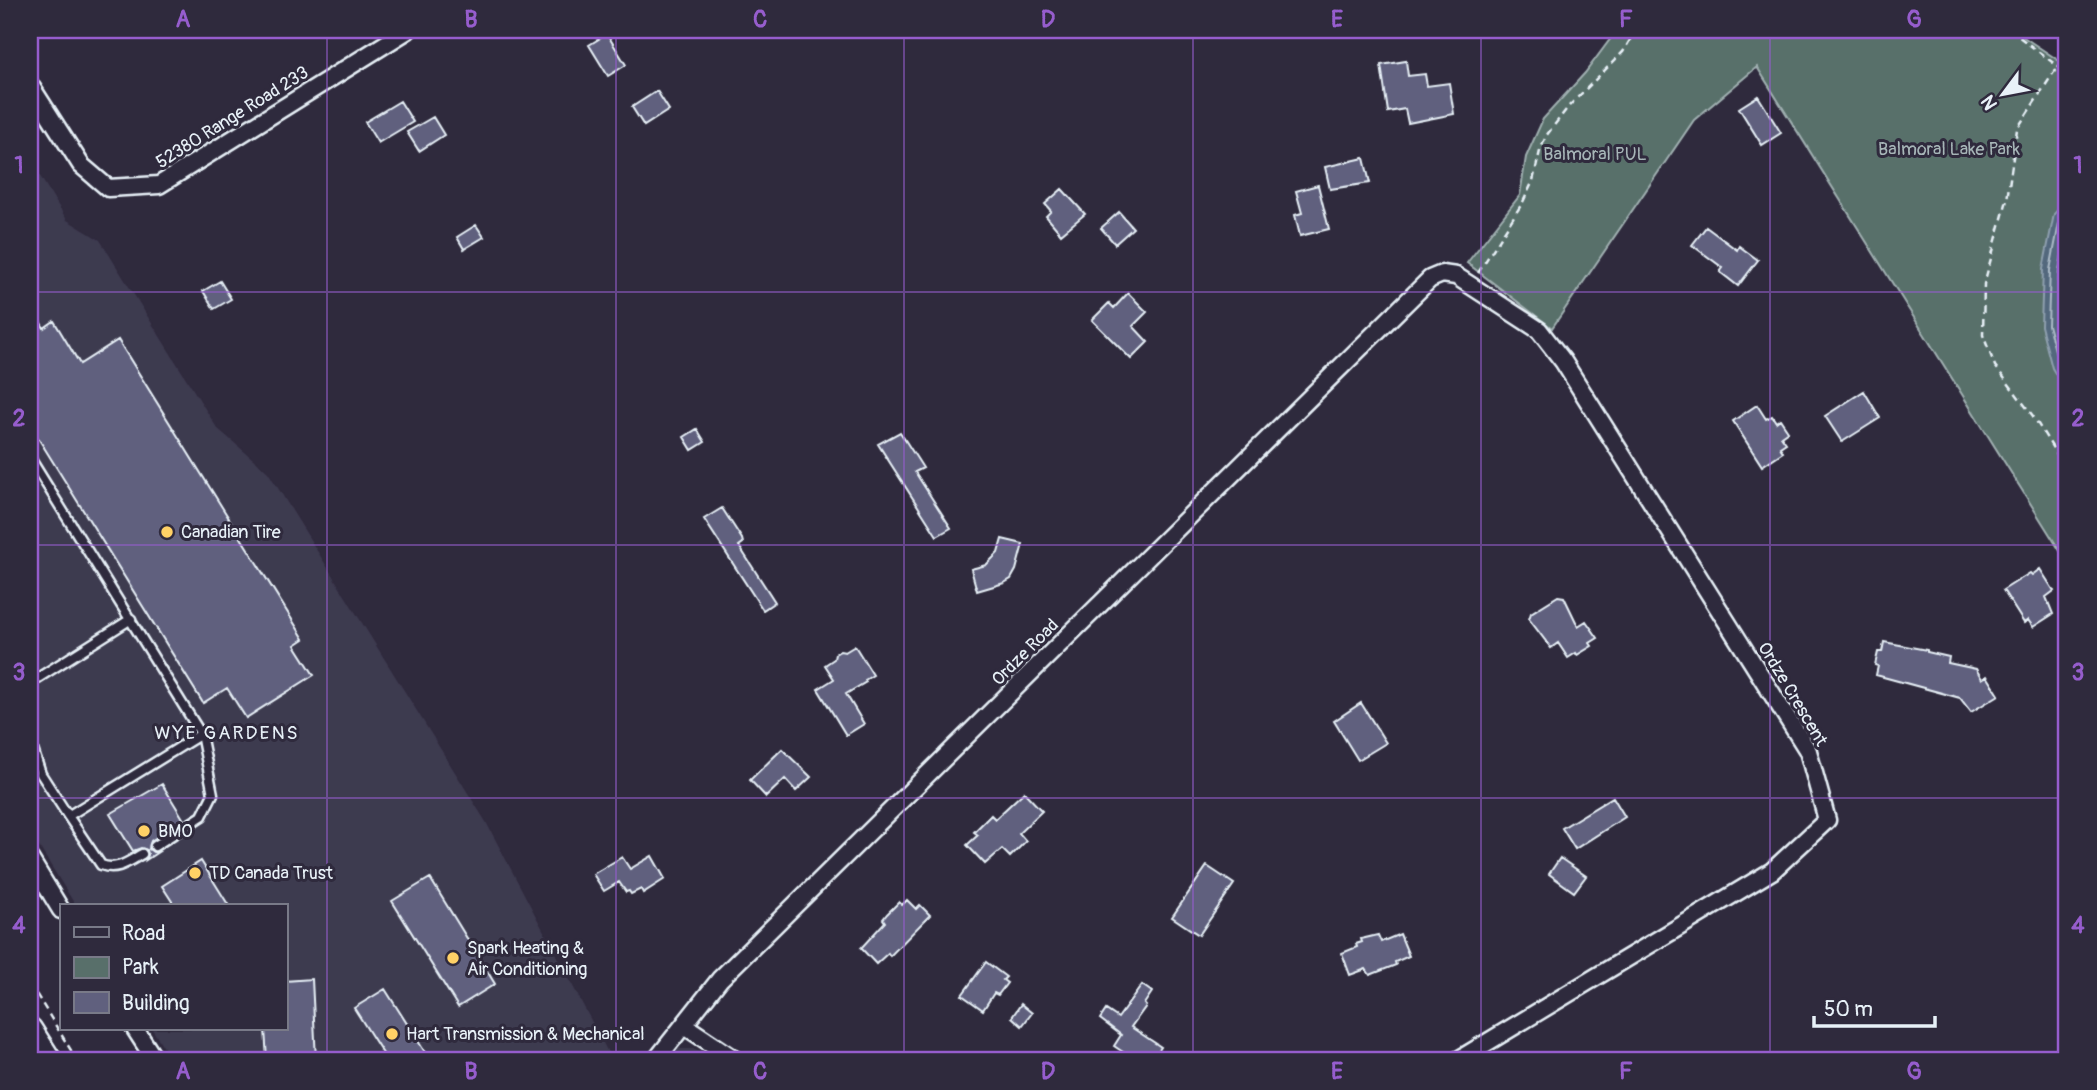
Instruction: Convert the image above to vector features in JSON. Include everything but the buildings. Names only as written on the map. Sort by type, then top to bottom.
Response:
[{"type":"main road","points":[[30,1030],[49,1060]]},
{"type":"street","name":"52380 Range Road 233","points":[[30,85],[81,165],[108,188],[159,185],[408,30]]},
{"type":"street","name":"Ordze Crescent","points":[[1430,279],[1442,274],[1456,276],[1472,285],[1539,330],[1563,361],[1808,751],[1828,820],[1772,871],[1458,1060]]},
{"type":"street","name":"Ordze Road","points":[[656,1060],[720,979],[1430,279]]},
{"type":"street","points":[[30,859],[60,908]]},
{"type":"street","points":[[685,1026],[736,1060]]},
{"type":"street","points":[[136,1030],[155,1060]]},
{"type":"lane","points":[[30,458],[201,734],[213,794],[202,816],[155,846]]},
{"type":"lane","points":[[30,683],[131,619]]},
{"type":"lane","points":[[68,816],[201,734]]},
{"type":"lane","points":[[30,740],[41,774],[101,865],[118,868],[142,855]]},
{"type":"path","points":[[1472,285],[1523,202],[1533,181],[1546,136],[1569,106],[1623,52],[1636,30]]},
{"type":"path","points":[[2010,30],[2060,68]]},
{"type":"path","points":[[2067,64],[2054,72],[2017,129],[2007,200],[1984,284],[1983,335],[1995,366],[2032,416],[2067,471]]},
{"type":"path","points":[[30,984],[77,1060]]},
{"type":"shaded area","points":[[30,160],[67,220],[100,240],[217,428],[268,472],[486,822],[612,1060],[172,1060],[153,1030],[287,1030],[287,904],[75,904],[30,832]]},
{"type":"shaded area","points":[[677,1049],[708,1052],[720,1060],[667,1060]]},
{"type":"green space","name":"Balmoral Lake Park","points":[[1617,30],[2013,30],[2058,60],[2067,55],[2067,562],[1757,67],[1694,120],[1552,328],[1467,263],[1520,195],[1526,157],[1543,119],[1585,73]]},
{"type":"water","points":[[2067,200],[2067,393],[2052,368],[2041,326],[2043,269],[2054,214]]},
{"type":"place","name":"Canadian Tire","points":[[167,532]]},
{"type":"place","name":"BMO","points":[[144,831]]},
{"type":"place","name":"TD Canada Trust","points":[[195,873]]},
{"type":"place","name":"Spark Heating & Air Conditioning","points":[[453,958]]},
{"type":"place","name":"Hart Transmission & Mechanical","points":[[392,1034]]},
{"type":"district","name":"WYE GARDENS","points":[[227,732]]},
{"type":"park label","name":"Balmoral PUL","points":[[1595,154]]}]
